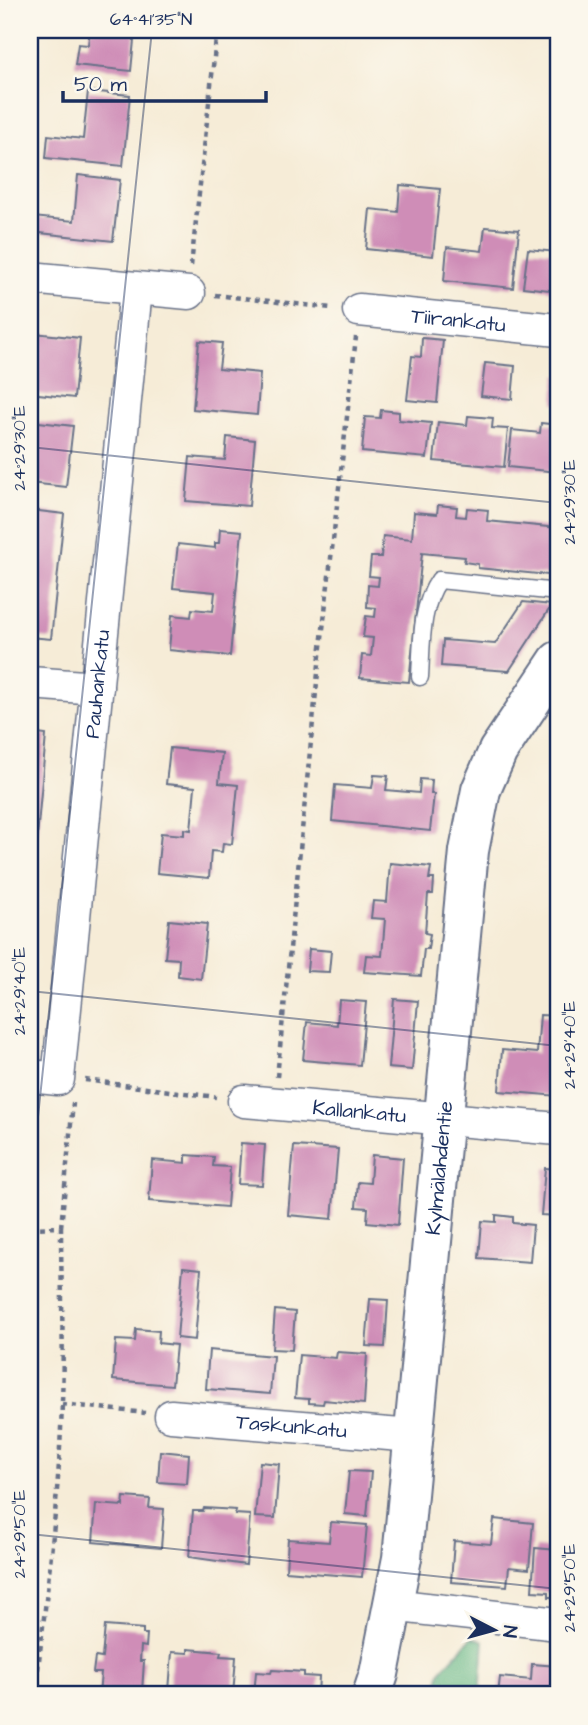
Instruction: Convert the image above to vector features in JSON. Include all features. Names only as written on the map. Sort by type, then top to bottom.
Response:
[{"type":"street","points":[[30,278],[188,293]]},
{"type":"street","name":"Pauhankatu","points":[[54,1078],[97,688],[136,289]]},
{"type":"street","name":"Tiirankatu","points":[[359,310],[558,330]]},
{"type":"street","name":"Kylmälahdentie","points":[[372,1695],[379,1674],[402,1558],[469,851],[481,790],[498,751],[558,661]]},
{"type":"street","points":[[30,683],[97,688]]},
{"type":"street","name":"Kallankatu","points":[[260,1102],[558,1129]]},
{"type":"street","name":"Taskunkatu","points":[[171,1416],[413,1436]]},
{"type":"street","points":[[391,1605],[558,1624]]},
{"type":"lane","points":[[420,677],[424,617],[430,592],[439,579],[558,592]]},
{"type":"path","points":[[36,1695],[50,1565],[62,1404],[61,1227],[54,1078],[260,1102],[317,682],[359,310],[188,293],[216,30]]},
{"type":"path","points":[[540,30],[558,39]]},
{"type":"path","points":[[30,1228],[61,1227]]},
{"type":"path","points":[[62,1404],[171,1416]]},
{"type":"green space","points":[[472,1637],[484,1641],[480,1695],[437,1695],[440,1672]]},
{"type":"building","points":[[90,30],[135,30],[131,71],[75,65],[78,44],[88,45]]},
{"type":"building","points":[[88,91],[130,95],[123,166],[46,158],[48,135],[83,139]]},
{"type":"building","points":[[78,175],[120,180],[113,241],[31,232],[33,217],[74,221]]},
{"type":"building","points":[[400,185],[440,189],[433,256],[366,249],[370,209],[398,212]]},
{"type":"building","points":[[485,227],[519,230],[513,288],[444,281],[447,247],[482,251]]},
{"type":"building","points":[[556,243],[558,291],[523,287],[528,249],[556,252]]},
{"type":"building","points":[[34,333],[80,338],[74,398],[30,393]]},
{"type":"building","points":[[422,338],[443,340],[437,403],[407,400],[412,356],[421,357]]},
{"type":"building","points":[[199,341],[222,343],[219,369],[260,373],[257,415],[193,409]]},
{"type":"building","points":[[485,363],[515,366],[512,399],[481,396]]},
{"type":"building","points":[[556,375],[558,403],[554,403]]},
{"type":"building","points":[[381,410],[399,412],[399,420],[431,423],[427,458],[362,452],[365,417],[380,418]]},
{"type":"building","points":[[468,416],[493,418],[492,428],[508,429],[504,467],[434,461],[438,422],[467,425]]},
{"type":"building","points":[[30,421],[73,426],[66,487],[30,483]]},
{"type":"building","points":[[541,423],[558,425],[558,472],[508,467],[512,430],[540,433]]},
{"type":"building","points":[[227,437],[255,440],[249,506],[186,501],[190,457],[225,460]]},
{"type":"building","points":[[438,505],[457,507],[456,516],[466,517],[467,508],[488,510],[487,521],[558,528],[558,576],[478,568],[478,564],[464,562],[465,557],[422,553],[409,682],[360,678],[362,655],[371,656],[373,638],[363,637],[366,616],[375,617],[376,608],[367,607],[368,585],[378,586],[379,577],[369,576],[371,557],[381,557],[383,536],[412,539],[414,512],[437,514]]},
{"type":"building","points":[[30,510],[64,514],[51,639],[30,637]]},
{"type":"building","points":[[220,529],[242,531],[230,656],[169,650],[172,615],[191,617],[192,609],[213,611],[215,592],[173,588],[178,544],[215,548],[215,543],[219,543]]},
{"type":"building","points":[[523,602],[552,605],[509,671],[441,666],[443,640],[495,644]]},
{"type":"building","points":[[30,733],[46,735],[33,883],[30,883]]},
{"type":"building","points":[[170,748],[222,753],[219,783],[238,785],[232,844],[223,843],[222,852],[211,851],[209,878],[157,873],[161,833],[184,835],[184,829],[191,830],[195,787],[166,784]]},
{"type":"building","points":[[374,775],[388,776],[386,790],[419,793],[420,779],[432,780],[431,794],[434,794],[430,831],[332,821],[335,785],[372,788]]},
{"type":"building","points":[[390,863],[431,867],[429,879],[434,879],[433,894],[428,894],[425,933],[430,934],[428,949],[424,949],[421,976],[364,972],[366,955],[382,956],[385,919],[371,918],[373,901],[387,902]]},
{"type":"building","points":[[169,920],[207,924],[201,979],[178,976],[179,959],[165,958]]},
{"type":"building","points":[[309,949],[331,951],[329,972],[307,971]]},
{"type":"building","points":[[394,999],[418,1001],[412,1070],[388,1068]]},
{"type":"building","points":[[339,1000],[366,1002],[360,1065],[303,1060],[307,1022],[337,1025]]},
{"type":"building","points":[[540,1015],[558,1016],[558,1096],[499,1091],[502,1050],[537,1053]]},
{"type":"building","points":[[241,1143],[265,1145],[262,1185],[238,1184]]},
{"type":"building","points":[[294,1146],[338,1149],[332,1219],[288,1215]]},
{"type":"building","points":[[186,1155],[214,1157],[213,1166],[230,1167],[227,1207],[149,1201],[152,1160],[186,1163]]},
{"type":"building","points":[[372,1155],[403,1158],[398,1225],[367,1222],[368,1208],[356,1207],[358,1182],[370,1183]]},
{"type":"building","points":[[545,1168],[558,1169],[558,1216],[541,1215]]},
{"type":"building","points":[[496,1215],[513,1217],[513,1223],[533,1225],[530,1262],[479,1258],[482,1221],[496,1222]]},
{"type":"building","points":[[183,1267],[201,1269],[195,1340],[177,1338]]},
{"type":"building","points":[[370,1299],[388,1300],[385,1347],[366,1346]]},
{"type":"building","points":[[275,1310],[295,1312],[292,1350],[272,1349]]},
{"type":"building","points":[[136,1329],[159,1331],[158,1343],[176,1345],[172,1385],[113,1380],[116,1340],[135,1341]]},
{"type":"building","points":[[209,1350],[273,1356],[270,1394],[206,1389]]},
{"type":"building","points":[[337,1352],[367,1354],[364,1404],[324,1400],[323,1404],[309,1403],[309,1399],[295,1398],[299,1355],[336,1358]]},
{"type":"building","points":[[160,1451],[189,1454],[187,1484],[158,1482]]},
{"type":"building","points":[[260,1462],[279,1464],[275,1518],[255,1517]]},
{"type":"building","points":[[349,1471],[371,1472],[367,1516],[345,1514]]},
{"type":"building","points":[[124,1497],[150,1499],[149,1508],[164,1509],[161,1548],[93,1542],[96,1504],[123,1506]]},
{"type":"building","points":[[204,1508],[236,1510],[235,1514],[250,1515],[246,1565],[189,1557],[193,1511],[203,1511]]},
{"type":"building","points":[[494,1519],[533,1523],[529,1569],[509,1567],[507,1586],[451,1582],[454,1541],[491,1544]]},
{"type":"building","points":[[331,1522],[367,1525],[362,1577],[286,1571],[288,1539],[329,1542]]},
{"type":"building","points":[[535,1548],[558,1550],[558,1597],[549,1597],[549,1592],[532,1591]]},
{"type":"building","points":[[105,1626],[143,1629],[143,1634],[147,1634],[146,1647],[141,1646],[140,1661],[144,1661],[142,1692],[137,1692],[137,1695],[99,1695],[101,1673],[93,1673],[95,1657],[102,1658]]},
{"type":"building","points":[[188,1649],[221,1652],[220,1656],[236,1657],[233,1695],[185,1695],[169,1691],[172,1652],[188,1653]]},
{"type":"building","points":[[532,1664],[558,1666],[558,1695],[498,1695],[500,1677],[531,1680]]},
{"type":"building","points":[[272,1670],[304,1672],[304,1676],[319,1677],[318,1695],[254,1695],[256,1672],[271,1673]]}]
